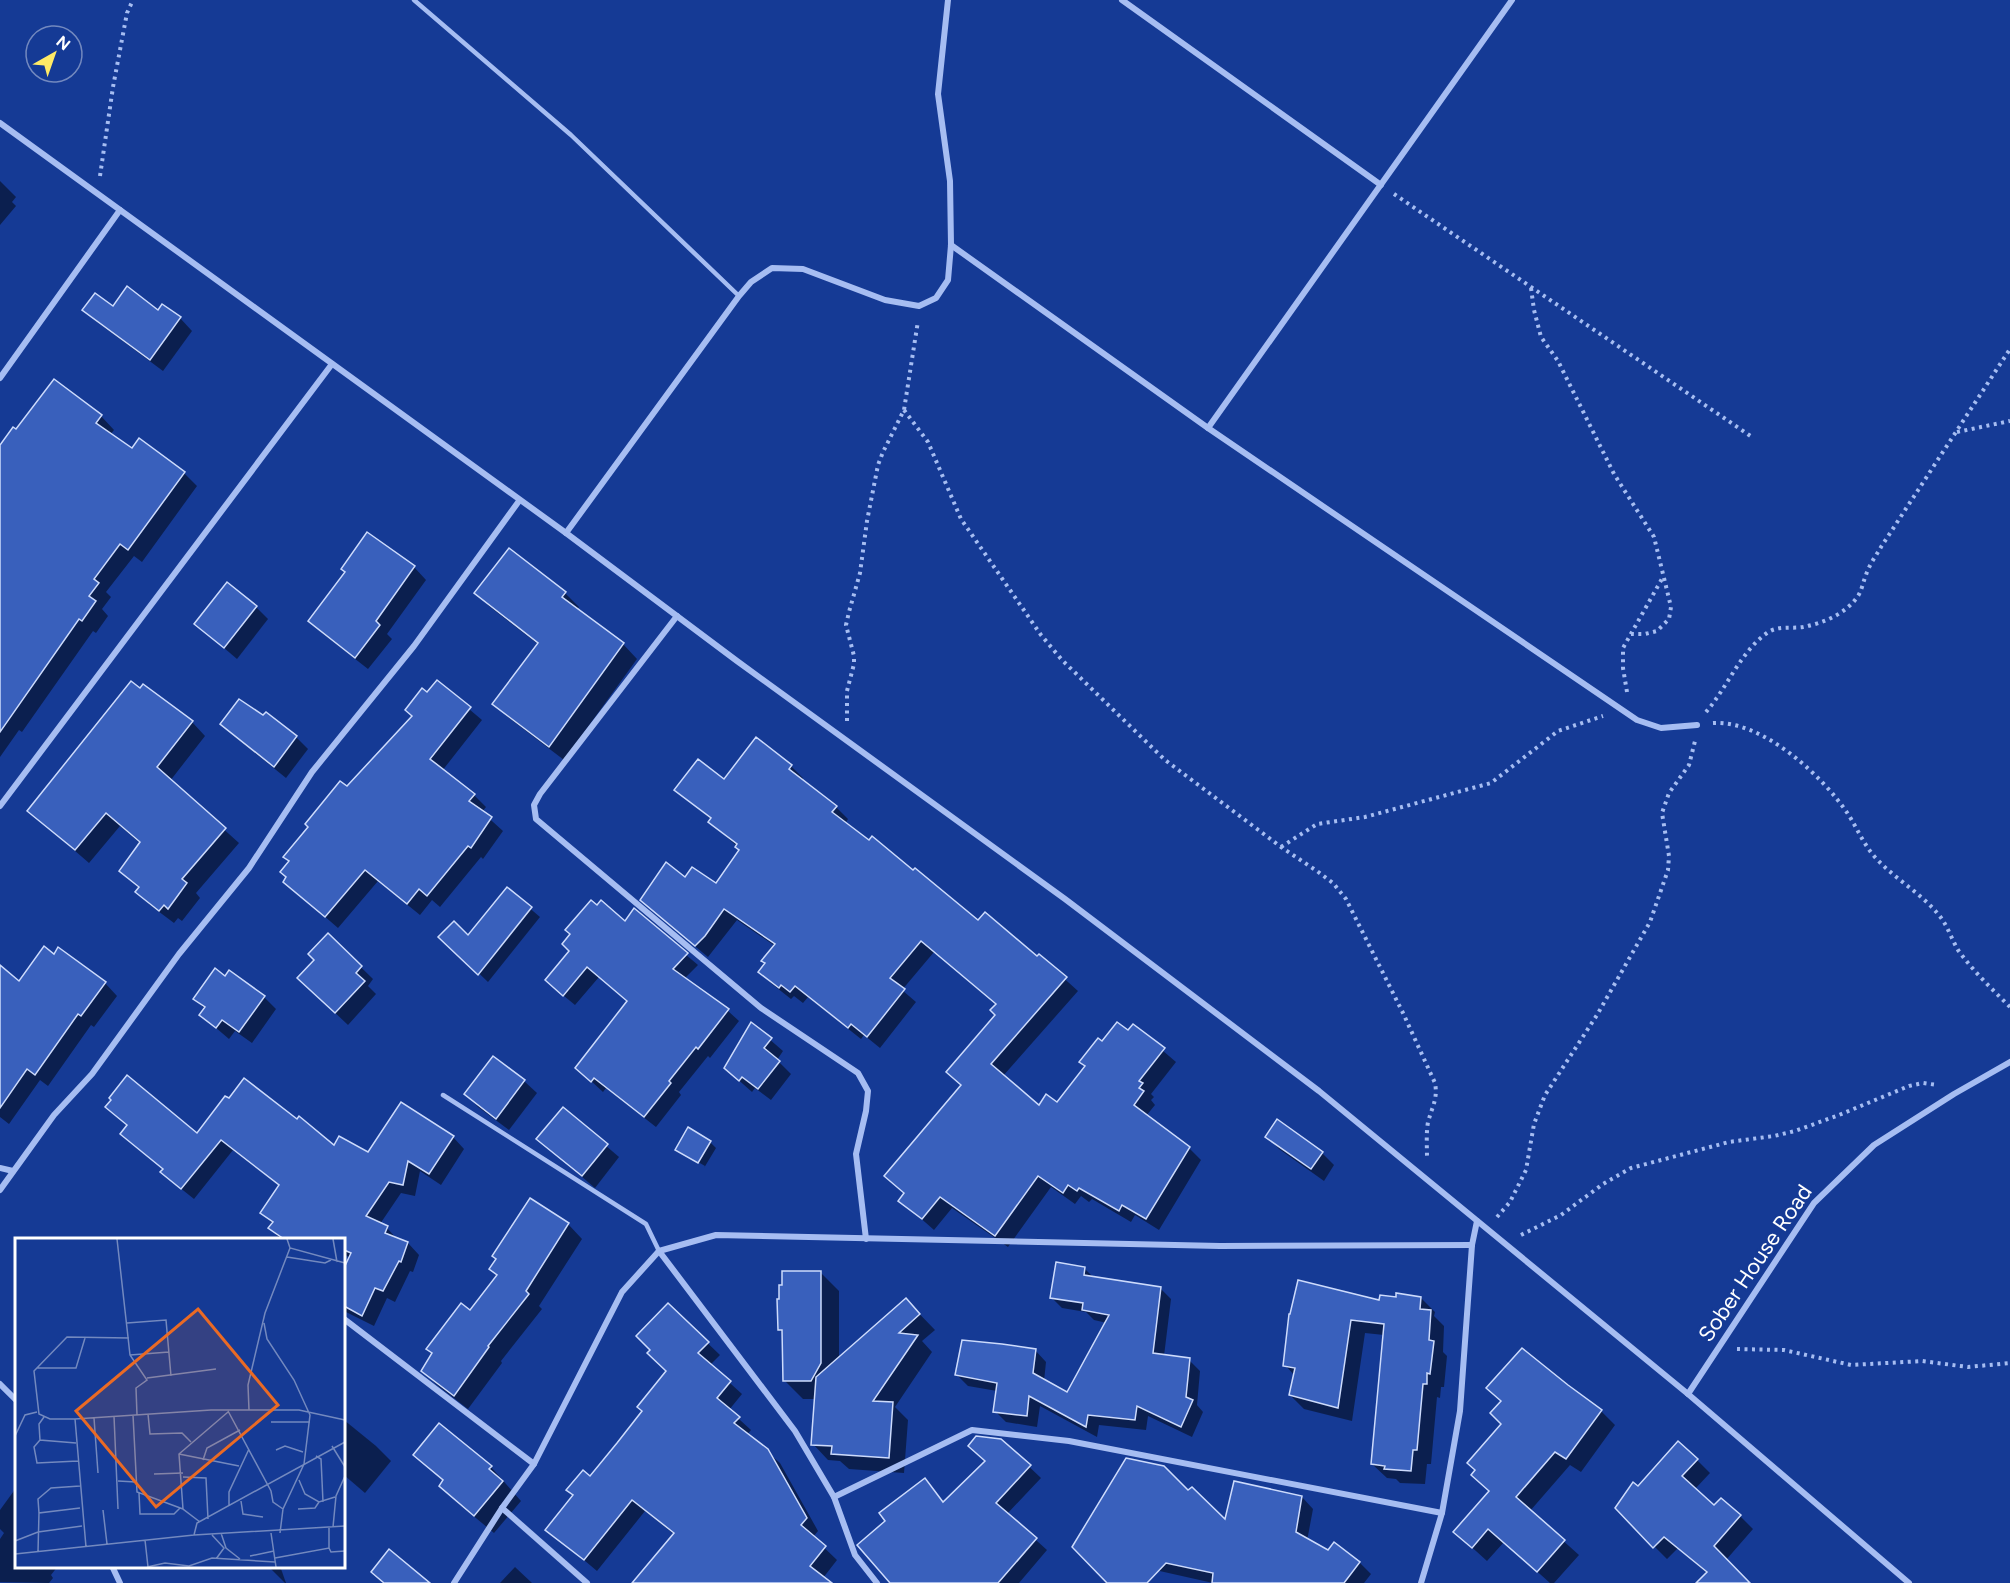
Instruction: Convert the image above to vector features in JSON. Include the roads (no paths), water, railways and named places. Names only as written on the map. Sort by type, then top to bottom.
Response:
[{"type":"street","points":[[566,533],[739,296],[752,282],[772,268],[803,269],[885,300],[919,306],[936,297],[948,280],[951,245],[950,181],[938,94],[948,0]]},
{"type":"street","points":[[1122,0],[1381,185]]},
{"type":"street","points":[[1208,428],[1512,0]]},
{"type":"street","points":[[0,123],[566,533],[1065,899],[1310,1083],[1688,1394],[1909,1583]]},
{"type":"street","points":[[0,378],[120,210]]},
{"type":"street","points":[[951,245],[1208,428],[1620,710],[1637,720],[1661,729],[1697,725]]},
{"type":"street","points":[[0,806],[332,364]]},
{"type":"street","points":[[0,1190],[54,1115],[92,1074],[179,954],[249,868],[312,772],[414,646],[519,501]]},
{"type":"street","points":[[677,616],[540,794],[534,805],[536,819],[761,1008],[858,1073],[868,1091],[856,1155],[866,1239]]},
{"type":"street","name":"Sober House Road","points":[[1688,1394],[1814,1203],[1874,1145],[1954,1094],[2010,1062]]},
{"type":"street","points":[[0,1168],[13,1171]]},
{"type":"street","points":[[1421,1583],[1442,1513],[1460,1411],[1472,1245],[1477,1221]]},
{"type":"street","points":[[454,1583],[502,1508],[534,1464],[622,1292],[659,1251],[716,1235],[1220,1246],[1472,1245]]},
{"type":"street","points":[[659,1251],[795,1431],[834,1497],[855,1554],[877,1583]]},
{"type":"street","points":[[345,1320],[534,1464]]},
{"type":"street","points":[[0,1384],[15,1399]]},
{"type":"street","points":[[834,1497],[972,1430],[1069,1441],[1442,1513]]},
{"type":"street","points":[[502,1508],[587,1583]]},
{"type":"street","points":[[113,1568],[120,1583]]},
{"type":"lane","points":[[414,0],[571,135],[739,296]]},
{"type":"lane","points":[[443,1095],[646,1224],[659,1251]]}]
